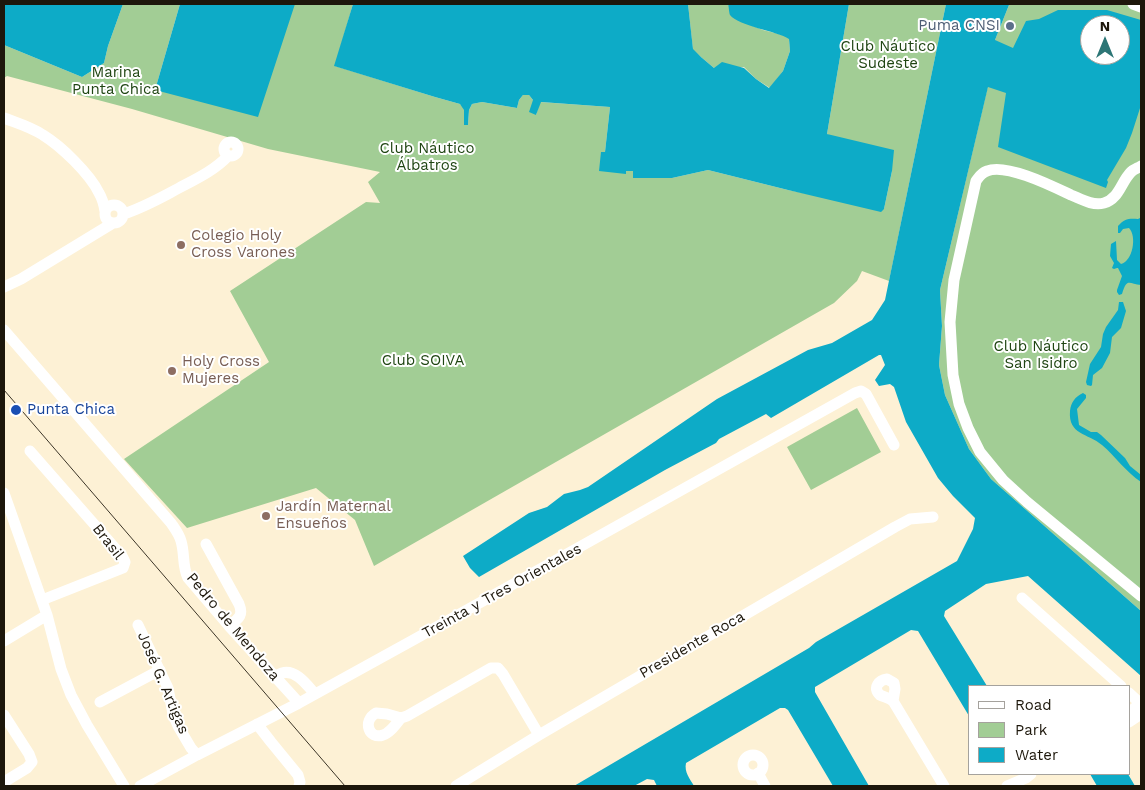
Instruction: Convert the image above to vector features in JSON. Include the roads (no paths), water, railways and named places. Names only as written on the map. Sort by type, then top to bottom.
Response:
[{"type":"street","points":[[1133,4],[1141,7]]},
{"type":"street","points":[[4,118],[44,135],[59,147],[92,180],[100,194],[107,217],[116,223],[121,220],[123,214],[116,205],[111,205],[106,209],[107,217],[96,234],[21,279],[4,287]]},
{"type":"street","points":[[123,214],[140,209],[192,181],[220,165],[228,156]]},
{"type":"street","points":[[1141,166],[1129,174],[1115,196],[1104,203],[1097,204],[1088,202],[1036,179],[1004,170],[988,170],[981,174],[976,181],[954,280],[950,322],[955,390],[968,428],[980,452],[1003,480],[1027,502],[1141,596]]},
{"type":"street","points":[[4,278],[21,279]]},
{"type":"street","name":"Pedro de Mendoza","points":[[4,330],[171,522],[182,543],[184,572],[188,578],[299,703]]},
{"type":"street","name":"Treinta y Tres Orientales","points":[[140,786],[299,703],[855,393],[861,391],[866,394],[894,445]]},
{"type":"street","name":"Brasil","points":[[30,451],[122,556],[125,562],[123,568],[42,600]]},
{"type":"street","points":[[4,492],[47,615],[61,669],[71,695],[124,786]]},
{"type":"street","name":"Presidente Roca","points":[[456,786],[539,735],[895,527],[910,519],[933,517]]},
{"type":"street","points":[[206,544],[242,610],[241,616],[229,626]]},
{"type":"street","points":[[1022,598],[1120,685]]},
{"type":"street","points":[[4,641],[47,615]]},
{"type":"street","name":"José G. Artigas","points":[[138,625],[168,688],[173,714],[178,726],[197,755]]},
{"type":"street","points":[[401,718],[491,668],[498,668],[539,735]]},
{"type":"street","points":[[100,702],[160,670]]},
{"type":"street","points":[[275,676],[283,672],[291,673],[302,680],[315,694]]},
{"type":"street","points":[[1130,694],[1141,707],[1130,721]]},
{"type":"street","points":[[890,696],[944,786]]},
{"type":"street","points":[[4,715],[29,754],[32,762],[28,768],[4,782]]},
{"type":"street","points":[[257,724],[298,775],[299,786]]},
{"type":"street","name":"José G. Artigas","points":[[187,742],[198,743],[209,749]]},
{"type":"street","points":[[758,773],[766,786]]},
{"type":"street","points":[[1007,786],[1027,781],[1038,775]]},
{"type":"water","points":[[4,4],[123,4],[104,63],[82,77],[4,45]]},
{"type":"water","points":[[180,4],[295,4],[258,117],[155,90]]},
{"type":"water","points":[[353,4],[688,4],[693,49],[714,68],[722,62],[744,68],[769,88],[783,71],[790,51],[789,39],[734,19],[730,15],[728,4],[849,4],[827,134],[894,150],[892,171],[884,209],[881,212],[708,170],[672,178],[633,178],[633,171],[626,171],[626,174],[599,171],[601,152],[605,152],[610,107],[541,102],[536,115],[529,112],[533,100],[529,95],[523,95],[519,100],[517,108],[482,102],[472,104],[469,110],[468,125],[464,125],[464,110],[460,104],[334,66]]},
{"type":"water","points":[[946,4],[1009,5],[995,40],[1013,48],[1026,21],[1039,19],[1058,10],[1107,10],[1124,15],[1080,15],[1080,65],[1130,65],[1130,17],[1141,20],[1141,105],[1126,148],[1107,180],[1106,188],[998,147],[1006,93],[988,87],[940,290],[942,326],[939,365],[945,395],[969,449],[991,479],[1141,611],[1141,676],[1028,576],[986,584],[945,611],[944,616],[986,685],[968,685],[968,714],[918,631],[911,630],[815,687],[815,692],[869,786],[833,786],[788,710],[780,708],[686,763],[689,778],[694,786],[657,786],[654,780],[647,779],[634,786],[574,786],[809,648],[816,642],[957,561],[973,529],[975,518],[938,478],[906,422],[894,387],[890,384],[879,386],[875,380],[885,365],[881,355],[771,418],[766,414],[719,439],[716,443],[665,470],[479,577],[470,568],[463,556],[529,513],[547,507],[564,494],[588,487],[717,399],[808,350],[832,343],[872,320],[885,300]]},
{"type":"water","points":[[1141,213],[1141,285],[1127,283],[1122,294],[1119,295],[1117,290],[1122,276],[1118,268],[1112,268],[1114,263],[1110,256],[1111,244],[1116,241],[1117,260],[1121,264],[1125,262],[1131,253],[1133,237],[1129,228],[1123,229],[1118,233],[1118,226],[1127,220],[1140,218]]},
{"type":"water","points":[[1119,302],[1123,302],[1126,311],[1121,328],[1112,337],[1110,353],[1102,368],[1093,375],[1092,385],[1087,385],[1090,364],[1101,347],[1103,334],[1118,310]]},
{"type":"water","points":[[1083,393],[1086,395],[1086,398],[1077,409],[1079,425],[1101,435],[1141,475],[1141,482],[1130,474],[1102,445],[1072,425],[1070,411],[1072,402]]},
{"type":"water","points":[[1091,775],[1129,775],[1135,786],[1097,786]]},
{"type":"tram line","points":[[4,390],[345,786]]},
{"type":"place","name":"Puma CNSI","points":[[1010,26]]},
{"type":"place","name":"Colegio Holy Cross Varones","points":[[181,245]]},
{"type":"place","name":"Holy Cross Mujeres","points":[[172,371]]},
{"type":"place","name":"Punta Chica","points":[[16,410]]},
{"type":"place","name":"Jardín Maternal Ensueños","points":[[266,516]]},
{"type":"park label","name":"Club Náutico Sudeste","points":[[888,56]]},
{"type":"park label","name":"Marina Punta Chica","points":[[116,82]]},
{"type":"park label","name":"Club Náutico Álbatros","points":[[427,158]]},
{"type":"park label","name":"Club Náutico San Isidro","points":[[1041,356]]},
{"type":"park label","name":"Club SOIVA","points":[[423,361]]}]
